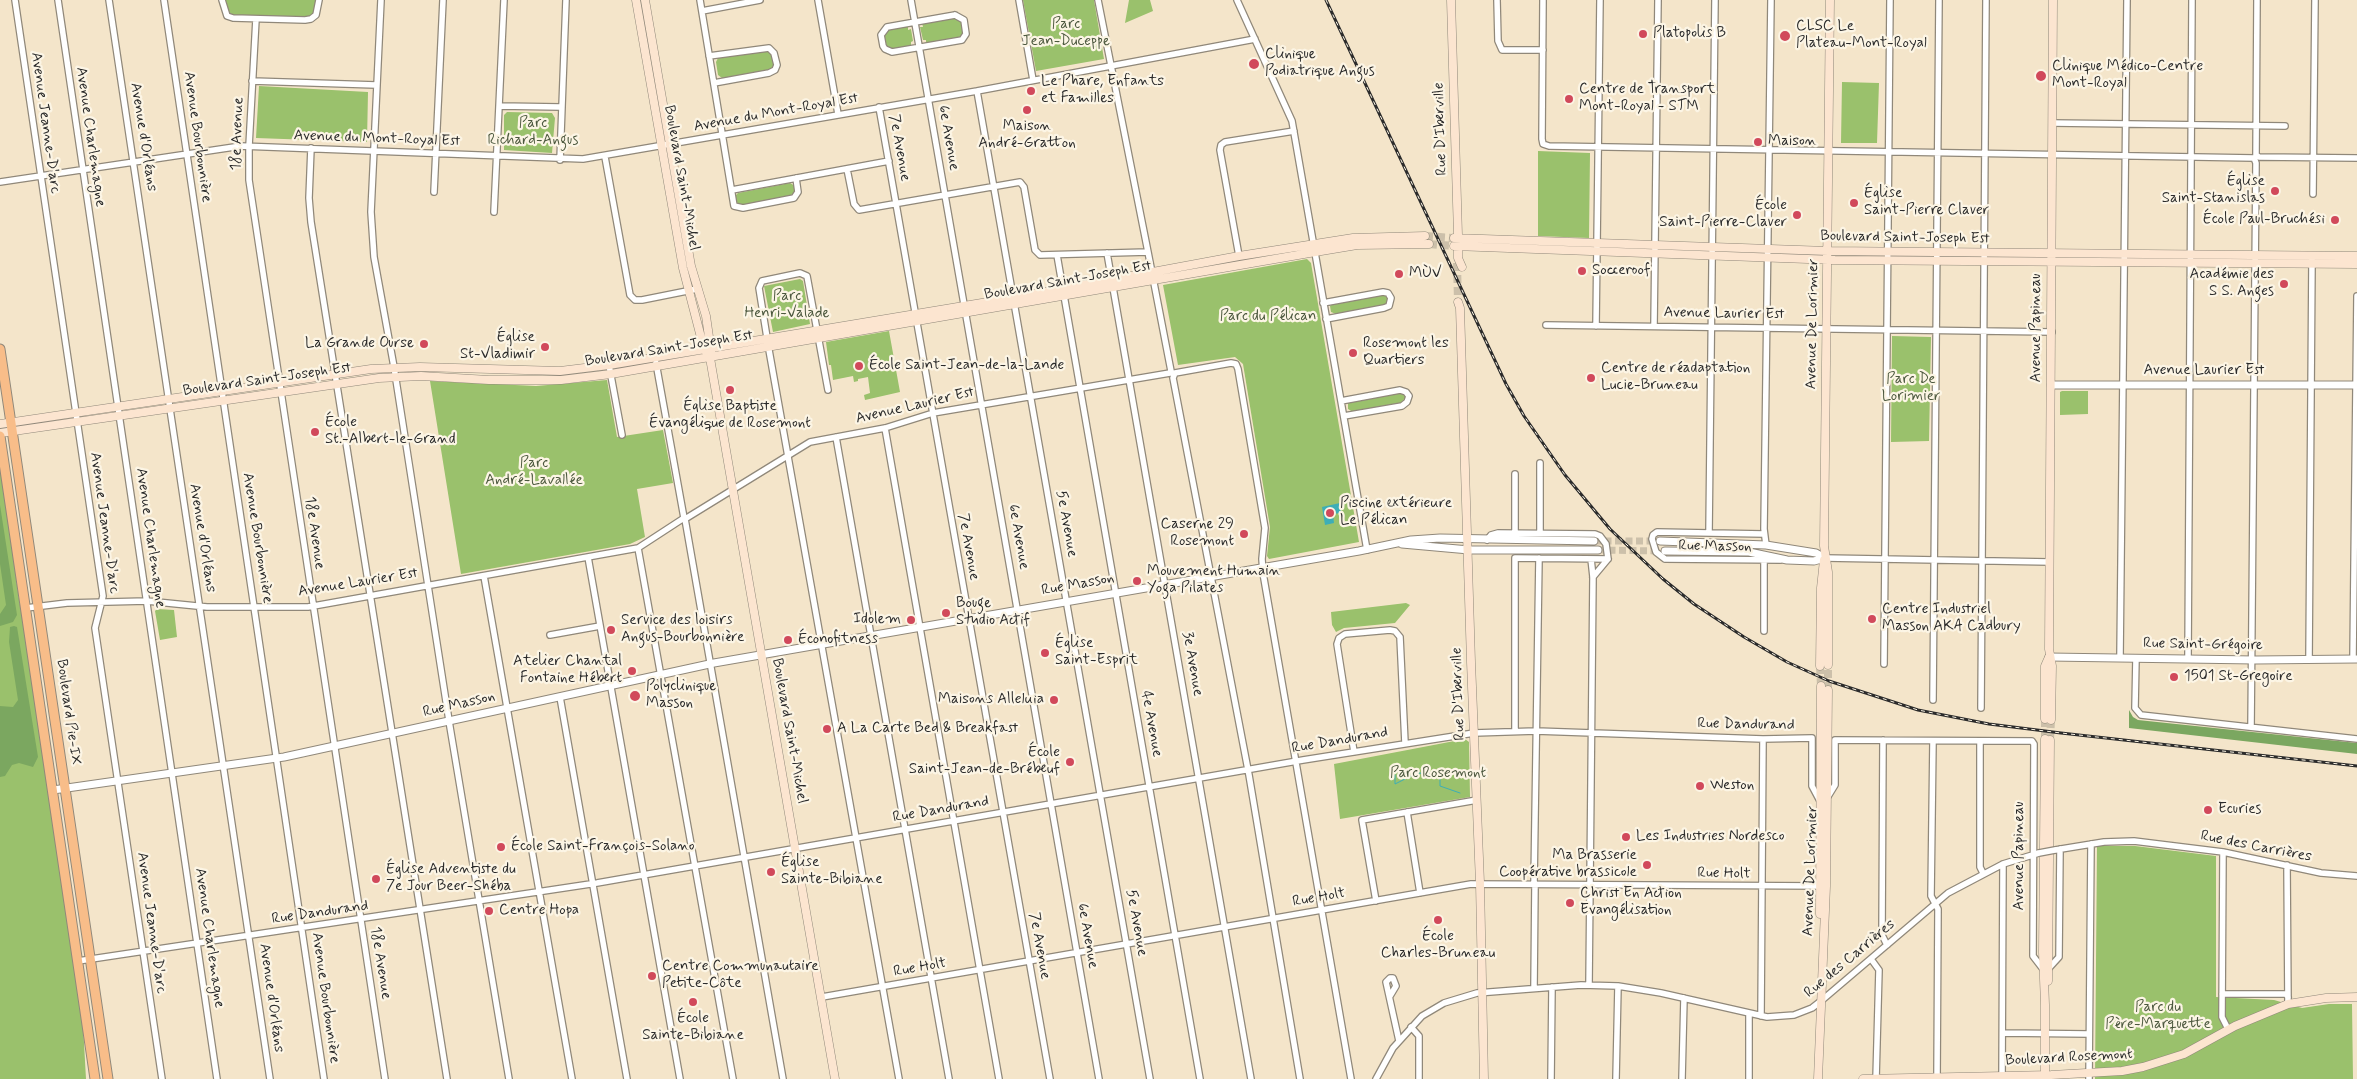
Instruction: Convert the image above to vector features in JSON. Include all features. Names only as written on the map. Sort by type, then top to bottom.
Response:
[{"type":"main road","name":"Boulevard Saint-Michel","points":[[636,0],[683,268],[693,289]]},
{"type":"main road","name":"Boulevard Saint-Michel","points":[[645,0],[691,266],[693,289],[710,358],[835,1079]]},
{"type":"main road","name":"Avenue De Lorimier","points":[[1824,666],[1822,572],[1825,558],[1830,0]]},
{"type":"main road","name":"Avenue Papineau","points":[[2048,719],[2045,666],[2049,657],[2053,0]]},
{"type":"main road","name":"Rue D'Iberville","points":[[1450,2],[1456,242],[1459,263]]},
{"type":"main road","name":"Boulevard Saint-Joseph Est","points":[[222,395],[280,391],[396,377],[429,376],[518,381],[561,380],[611,374],[818,338],[965,308],[1381,236],[1427,240]]},
{"type":"main road","name":"Boulevard Saint-Joseph Est","points":[[1456,242],[1596,243],[1655,250]]},
{"type":"main road","name":"Boulevard Saint-Joseph Est","points":[[1456,242],[1596,251],[1712,251],[1827,260],[1888,260],[1936,256],[2254,259],[2312,259],[2357,256]]},
{"type":"main road","name":"Boulevard Saint-Joseph Est","points":[[1154,276],[1239,256],[1314,248]]},
{"type":"main road","name":"Boulevard Saint-Joseph Est","points":[[1768,254],[1888,251],[1936,256]]},
{"type":"main road","name":"Boulevard Saint-Joseph Est","points":[[2312,259],[2357,264]]},
{"type":"main road","name":"Rue D'Iberville","points":[[1460,305],[1480,884],[1484,1079]]},
{"type":"main road","name":"Boulevard Saint-Joseph Est","points":[[0,424],[12,427],[76,422],[119,411],[222,395],[278,382],[394,367],[560,372],[656,358],[817,329],[916,317]]},
{"type":"main road","name":"Boulevard Pie-IX","points":[[0,349],[108,1079]]},
{"type":"main road","name":"Boulevard Saint-Joseph Est","points":[[0,435],[12,427],[75,413],[119,411]]},
{"type":"main road","name":"Boulevard Pie-IX","points":[[0,435],[95,1079]]},
{"type":"main road","name":"Avenue De Lorimier","points":[[1818,1079],[1823,946],[1825,688]]},
{"type":"main road","name":"Avenue Papineau","points":[[2045,1077],[2047,740]]},
{"type":"main road","name":"Boulevard Rosemont","points":[[1863,1079],[2089,1076],[2122,1071],[2160,1062],[2202,1045],[2228,1029],[2290,1004],[2326,998],[2357,996]]},
{"type":"main road","points":[[90,1079],[92,1061]]},
{"type":"street","name":"Avenue Jeanne-D'arc","points":[[15,0],[103,602],[95,628],[162,1079]]},
{"type":"street","name":"Avenue Charlemagne","points":[[58,0],[217,1079]]},
{"type":"street","name":"Avenue d'Orléans","points":[[109,0],[225,766],[270,1079]]},
{"type":"street","name":"Avenue Bourbonnière","points":[[164,0],[324,1079]]},
{"type":"street","points":[[222,0],[227,16],[256,19],[311,19],[318,9],[319,0]]},
{"type":"street","points":[[381,0],[371,229],[396,377],[449,721],[509,1079]]},
{"type":"street","points":[[434,192],[443,0]]},
{"type":"street","points":[[494,212],[504,0]]},
{"type":"street","points":[[560,160],[560,107],[566,0]]},
{"type":"street","points":[[700,0],[734,206],[743,208],[794,198],[798,192],[796,178]]},
{"type":"street","points":[[702,11],[760,0]]},
{"type":"street","points":[[818,0],[838,114]]},
{"type":"street","name":"6e Avenue","points":[[911,0],[1099,1079]]},
{"type":"street","points":[[1019,0],[1033,80]]},
{"type":"street","points":[[1098,0],[1154,276],[1204,548],[1212,576],[1274,919],[1300,1079]]},
{"type":"street","points":[[1237,0],[1290,113],[1367,550]]},
{"type":"street","points":[[1497,0],[1498,41],[1502,50],[1543,50]]},
{"type":"street","points":[[1543,0],[1542,139],[1543,144],[1549,146],[2052,155],[2357,158]]},
{"type":"street","points":[[1596,326],[1600,0]]},
{"type":"street","points":[[1654,326],[1658,0]]},
{"type":"street","points":[[1709,533],[1715,0]]},
{"type":"street","points":[[1766,546],[1764,534],[1771,0]]},
{"type":"street","points":[[1884,664],[1890,0]]},
{"type":"street","points":[[1933,700],[1939,0]]},
{"type":"street","points":[[1981,708],[1986,0]]},
{"type":"street","points":[[2120,658],[2127,0]]},
{"type":"street","points":[[2188,659],[2192,0]]},
{"type":"street","points":[[2251,726],[2257,0]]},
{"type":"street","points":[[2313,194],[2315,0]]},
{"type":"street","points":[[959,15],[964,20],[966,34],[958,41],[919,48],[889,52],[883,46],[881,34],[887,26],[915,21],[959,15]]},
{"type":"street","name":"18e Avenue","points":[[256,19],[249,180],[333,748],[385,1079]]},
{"type":"street","name":"Avenue du Mont-Royal Est","points":[[0,182],[249,146],[560,160],[605,157],[1256,39]]},
{"type":"street","points":[[710,56],[769,48],[774,53],[777,65],[775,70],[769,73],[714,83]]},
{"type":"street","points":[[252,81],[376,85]]},
{"type":"street","name":"5e Avenue","points":[[977,91],[1150,1079]]},
{"type":"street","points":[[499,106],[560,107]]},
{"type":"street","name":"7e Avenue","points":[[880,107],[968,619],[1050,1079]]},
{"type":"street","points":[[2052,123],[2285,126]]},
{"type":"street","points":[[1239,256],[1220,150],[1221,145],[1225,142],[1294,131]]},
{"type":"street","points":[[311,148],[309,198],[311,222],[447,1079]]},
{"type":"street","points":[[605,157],[630,295],[635,300],[642,300],[693,289]]},
{"type":"street","points":[[732,190],[889,161]]},
{"type":"street","points":[[847,169],[854,204],[857,209],[1020,182],[1024,187],[1037,254],[1148,252]]},
{"type":"street","name":"3e Avenue","points":[[1107,253],[1251,1079]]},
{"type":"street","name":"4e Avenue","points":[[1057,255],[1200,1079]]},
{"type":"street","points":[[2309,659],[2312,259]]},
{"type":"street","points":[[828,390],[808,278],[804,273],[800,273],[764,280],[760,283],[769,347],[898,1079]]},
{"type":"street","points":[[1323,303],[1383,292],[1391,298],[1390,306],[1384,308],[1326,318]]},
{"type":"street","points":[[2355,659],[2357,296]]},
{"type":"street","name":"Avenue Laurier Est","points":[[1546,325],[2052,332]]},
{"type":"street","points":[[656,358],[783,1079]]},
{"type":"street","name":"Avenue Laurier Est","points":[[26,608],[103,602],[147,602],[201,607],[312,606],[638,548],[810,442],[885,428],[933,412],[1236,364],[1265,528],[1262,567]]},
{"type":"street","points":[[609,365],[622,434]]},
{"type":"street","name":"Avenue Laurier Est","points":[[2051,385],[2356,385]]},
{"type":"street","points":[[1341,401],[1400,390],[1406,392],[1409,396],[1408,402],[1402,406],[1344,416]]},
{"type":"street","points":[[885,428],[999,1079]]},
{"type":"street","points":[[836,437],[948,1079]]},
{"type":"street","points":[[1540,463],[1540,533]]},
{"type":"street","points":[[1515,474],[1515,533]]},
{"type":"street","name":"Rue Masson","points":[[1764,534],[1657,532],[1653,535],[1652,547],[1665,559],[1764,558],[1814,562],[1825,558],[2050,562]]},
{"type":"street","name":"Rue Masson","points":[[1487,540],[1494,534],[1595,534],[1600,536],[1606,544],[1608,559]]},
{"type":"street","name":"Rue Masson","points":[[53,790],[225,766],[333,748],[710,664],[1430,538],[1594,541]]},
{"type":"street","name":"Rue Masson","points":[[1660,541],[1766,546],[1816,553],[1825,558]]},
{"type":"street","name":"Rue Masson","points":[[1402,544],[1469,550],[1598,550]]},
{"type":"street","points":[[638,548],[734,1079]]},
{"type":"street","name":"Rue Masson","points":[[1665,551],[1740,552],[1764,558]]},
{"type":"street","points":[[588,557],[680,1079]]},
{"type":"street","points":[[1515,732],[1515,558],[1608,559]]},
{"type":"street","points":[[1534,988],[1536,731],[1540,558]]},
{"type":"street","points":[[1764,558],[1764,631]]},
{"type":"street","points":[[1589,985],[1593,577],[1591,559]]},
{"type":"street","points":[[1593,577],[1608,559]]},
{"type":"street","points":[[1262,567],[1351,1079]]},
{"type":"street","points":[[484,576],[572,1079]]},
{"type":"street","points":[[550,635],[600,626]]},
{"type":"street","points":[[1354,752],[1337,644],[1339,638],[1345,634],[1390,630],[1395,631],[1400,637],[1406,743]]},
{"type":"street","name":"Rue Saint-Grégoire","points":[[2049,657],[2251,660],[2355,659]]},
{"type":"street","points":[[2136,658],[2137,712],[2141,715],[2357,739]]},
{"type":"street","points":[[560,697],[627,1079]]},
{"type":"street","name":"Rue Dandurand","points":[[78,961],[593,884],[1198,778],[1248,771],[1296,761],[1474,733],[1536,731],[1763,739],[1812,738]]},
{"type":"street","name":"Avenue De Lorimier","points":[[1812,738],[1812,786],[1823,799],[1835,785],[1835,740],[1883,740]]},
{"type":"street","points":[[1762,1016],[1764,886],[1763,739]]},
{"type":"street","points":[[1887,945],[1882,935],[1883,740],[1980,741],[1980,867],[1983,873]]},
{"type":"street","points":[[1933,741],[1931,896],[1938,909],[1937,1078]]},
{"type":"street","name":"Avenue Papineau","points":[[1980,741],[2032,741],[2034,744],[2036,854],[2033,956],[2046,968],[2059,957],[2058,849]]},
{"type":"street","points":[[1376,902],[1362,820],[1477,800]]},
{"type":"street","points":[[1407,812],[1420,893]]},
{"type":"street","name":"Rue des Carrières","points":[[1376,1079],[1399,1041],[1411,1027],[1432,1009],[1444,1003],[1483,993],[1589,985],[1618,986],[1684,998],[1774,1018],[1794,1015],[1812,1008],[1821,1001],[1935,903],[1958,887],[2002,864],[2058,849],[2134,840],[2223,852],[2320,872],[2357,876]]},
{"type":"street","points":[[2089,1076],[2090,844]]},
{"type":"street","points":[[2223,852],[2222,1017],[2228,1029]]},
{"type":"street","points":[[2002,864],[2002,1077]]},
{"type":"street","points":[[2287,865],[2286,994],[2290,1004]]},
{"type":"street","name":"Rue Holt","points":[[822,997],[1480,884],[1822,886]]},
{"type":"street","points":[[1871,959],[1879,970],[1876,1079]]},
{"type":"street","points":[[1616,1079],[1618,986]]},
{"type":"street","points":[[1550,1079],[1552,987]]},
{"type":"street","points":[[2222,994],[2286,994]]},
{"type":"street","points":[[1390,996],[1399,1041]]},
{"type":"street","points":[[1682,1079],[1684,998]]},
{"type":"street","points":[[1749,1013],[1749,1079]]},
{"type":"street","points":[[1411,1027],[1419,1036],[1418,1079]]},
{"type":"street","points":[[2003,1033],[2090,1034]]},
{"type":"green space","points":[[222,0],[319,0],[318,9],[311,19],[227,16]]},
{"type":"green space","name":"Parc Jean-Duceppe","points":[[1023,0],[1094,0],[1104,59],[1036,71]]},
{"type":"green space","points":[[1129,0],[1150,0],[1153,11],[1125,23]]},
{"type":"green space","points":[[956,17],[961,21],[963,34],[960,37],[926,43],[926,40],[923,40],[920,27],[923,27],[922,23]]},
{"type":"green space","points":[[908,26],[908,30],[911,29],[913,41],[911,46],[893,49],[887,47],[884,35],[888,29]]},
{"type":"green space","points":[[767,50],[772,54],[774,65],[770,70],[722,78],[718,75],[716,62],[718,58]]},
{"type":"green space","points":[[1842,82],[1879,83],[1877,143],[1841,143]]},
{"type":"green space","points":[[259,86],[368,92],[367,142],[256,138]]},
{"type":"green space","name":"Parc Richard-Angus","points":[[507,112],[552,113],[555,118],[552,153],[504,150],[504,115]]},
{"type":"green space","points":[[1538,151],[1590,153],[1589,238],[1538,236]]},
{"type":"green space","points":[[790,183],[795,186],[795,192],[790,196],[746,206],[739,205],[736,201],[735,196],[738,193]]},
{"type":"green space","name":"Parc du Pélican","points":[[1307,259],[1311,263],[1359,542],[1269,559],[1267,556],[1270,527],[1243,364],[1235,357],[1178,365],[1163,285]]},
{"type":"green space","name":"Parc Henri-Valade","points":[[800,279],[803,281],[810,324],[773,332],[764,286]]},
{"type":"green space","points":[[1384,295],[1389,299],[1388,304],[1384,306],[1336,314],[1331,312],[1330,306],[1334,303]]},
{"type":"green space","points":[[889,331],[900,392],[865,400],[864,395],[870,393],[868,377],[854,382],[853,376],[833,380],[826,342]]},
{"type":"green space","name":"Parc De Lorimier","points":[[1892,336],[1931,337],[1929,441],[1891,442]]},
{"type":"green space","name":"Parc André-Lavallée","points":[[607,380],[617,437],[663,430],[673,483],[637,489],[645,537],[630,544],[461,574],[430,381],[536,386]]},
{"type":"green space","points":[[2088,391],[2088,414],[2060,415],[2060,392]]},
{"type":"green space","points":[[1400,392],[1406,397],[1401,403],[1353,412],[1348,409],[1348,402]]},
{"type":"green space","points":[[0,462],[74,955],[83,1025],[86,1079],[0,1079]]},
{"type":"green space","points":[[0,505],[17,615],[13,622],[0,626],[0,614],[6,605],[0,564]]},
{"type":"green space","points":[[1406,603],[1410,605],[1395,623],[1344,628],[1336,632],[1332,625],[1331,612]]},
{"type":"green space","points":[[157,609],[174,610],[177,637],[160,640],[155,611]]},
{"type":"green space","points":[[10,627],[17,627],[38,757],[33,767],[19,763],[12,765],[5,776],[0,777],[0,706],[13,707],[18,700],[9,642]]},
{"type":"green space","points":[[2129,710],[2133,717],[2138,720],[2357,743],[2357,754],[2129,728]]},
{"type":"green space","name":"Parc Rosemont","points":[[1465,739],[1469,742],[1470,797],[1340,819],[1334,764]]},
{"type":"green space","name":"Parc du Père-Marquette","points":[[2097,846],[2135,846],[2216,856],[2216,997],[2274,1000],[2302,1008],[2329,1004],[2352,1004],[2353,1079],[2095,1079]]},
{"type":"water","name":"Piscine extérieure Le Pélican","points":[[1340,503],[1341,513],[1333,514],[1334,523],[1325,525],[1322,507]]},
{"type":"waterway","points":[[1395,775],[1395,784],[1417,773],[1437,774],[1440,776],[1440,786],[1460,793]]},
{"type":"tunnel","points":[[1425,236],[1454,238]]},
{"type":"tunnel","points":[[1429,244],[1454,246]]},
{"type":"tunnel","points":[[1457,263],[1458,302]]},
{"type":"tunnel","points":[[1594,541],[1657,541]]},
{"type":"tunnel","points":[[1598,550],[1665,551]]},
{"type":"tunnel","points":[[1828,665],[1828,690]]},
{"type":"tunnel","points":[[1820,666],[1821,686]]},
{"type":"tunnel","points":[[2045,719],[2045,739]]},
{"type":"tunnel","points":[[2050,740],[2051,720]]},
{"type":"railway","points":[[1326,0],[1506,384],[1524,416],[1565,475],[1610,529],[1663,579],[1694,604],[1744,637],[1787,662],[1829,681],[1918,710],[1989,724],[2357,766]]},
{"type":"place","name":"Platopolis B","points":[[1643,34]]},
{"type":"place","name":"CLSC Le Plateau-Mont-Royal","points":[[1785,36]]},
{"type":"place","name":"Clinique Podiatrique Angus","points":[[1254,64]]},
{"type":"place","name":"Clinique Médico-Centre Mont-Royal","points":[[2041,76]]},
{"type":"place","name":"Le Phare, Enfants et Familles","points":[[1031,91]]},
{"type":"place","name":"Centre de Transport Mont-Royal - STM","points":[[1569,99]]},
{"type":"place","name":"Maison André-Gratton","points":[[1027,110]]},
{"type":"place","name":"Maison","points":[[1758,142]]},
{"type":"place","name":"Église Saint-Stanislas","points":[[2275,191]]},
{"type":"place","name":"Église Saint-Pierre Claver","points":[[1854,203]]},
{"type":"place","name":"École Saint-Pierre-Claver","points":[[1797,215]]},
{"type":"place","name":"École Paul-Bruchési","points":[[2335,220]]},
{"type":"place","name":"Socceroof","points":[[1582,271]]},
{"type":"place","name":"MÙV","points":[[1399,274]]},
{"type":"place","name":"Académie des S S. Anges","points":[[2284,284]]},
{"type":"place","name":"La Grande Ourse","points":[[424,344]]},
{"type":"place","name":"Église St-Vladimir","points":[[545,347]]},
{"type":"place","name":"Rosemont les Quartiers","points":[[1353,353]]},
{"type":"place","name":"École Saint-Jean-de-la-Lande","points":[[859,366]]},
{"type":"place","name":"Centre de réadaptation Lucie-Bruneau","points":[[1591,378]]},
{"type":"place","name":"Église Baptiste Évangélique de Rosemont","points":[[730,390]]},
{"type":"place","name":"École St.-Albert-le-Grand","points":[[315,432]]},
{"type":"place","name":"Piscine extérieure Le Pélican","points":[[1330,513]]},
{"type":"place","name":"Caserne 29 Rosemont","points":[[1244,534]]},
{"type":"place","name":"Mouvement Humain Yoga Pilates","points":[[1137,581]]},
{"type":"place","name":"Bouge Studio Actif","points":[[946,613]]},
{"type":"place","name":"Centre Industriel Masson AKA Cadbury","points":[[1872,619]]},
{"type":"place","name":"Idolem","points":[[911,620]]},
{"type":"place","name":"Service des loisirs Angus-Bourbonnière","points":[[611,630]]},
{"type":"place","name":"Éconofitness","points":[[788,640]]},
{"type":"place","name":"Église Saint-Esprit","points":[[1045,653]]},
{"type":"place","name":"Atelier Chantal Fontaine Hébert","points":[[632,671]]},
{"type":"place","name":"1501 St-Gregoire","points":[[2174,677]]},
{"type":"place","name":"Polyclinique Masson","points":[[635,696]]},
{"type":"place","name":"Maisons Alleluia","points":[[1054,700]]},
{"type":"place","name":"A La Carte Bed & Breakfast","points":[[827,729]]},
{"type":"place","name":"École Saint-Jean-de-Brébeuf","points":[[1070,762]]},
{"type":"place","name":"Weston","points":[[1700,786]]},
{"type":"place","name":"Ecuries","points":[[2208,810]]},
{"type":"place","name":"Les Industries Nordesco","points":[[1626,837]]},
{"type":"place","name":"École Saint-François-Solano","points":[[501,847]]},
{"type":"place","name":"Ma Brasserie Coopérative brassicole","points":[[1647,865]]},
{"type":"place","name":"Église Sainte-Bibiane","points":[[771,872]]},
{"type":"place","name":"Église Adventiste du 7e Jour Beer-Shéba","points":[[376,879]]},
{"type":"place","name":"Christ En Action Evangélisation","points":[[1570,903]]},
{"type":"place","name":"Centre Hopa","points":[[489,911]]},
{"type":"place","name":"École Charles-Bruneau","points":[[1438,920]]},
{"type":"place","name":"Centre Communautaire Petite-Côte","points":[[652,976]]},
{"type":"place","name":"École Sainte-Bibiane","points":[[693,1002]]}]
